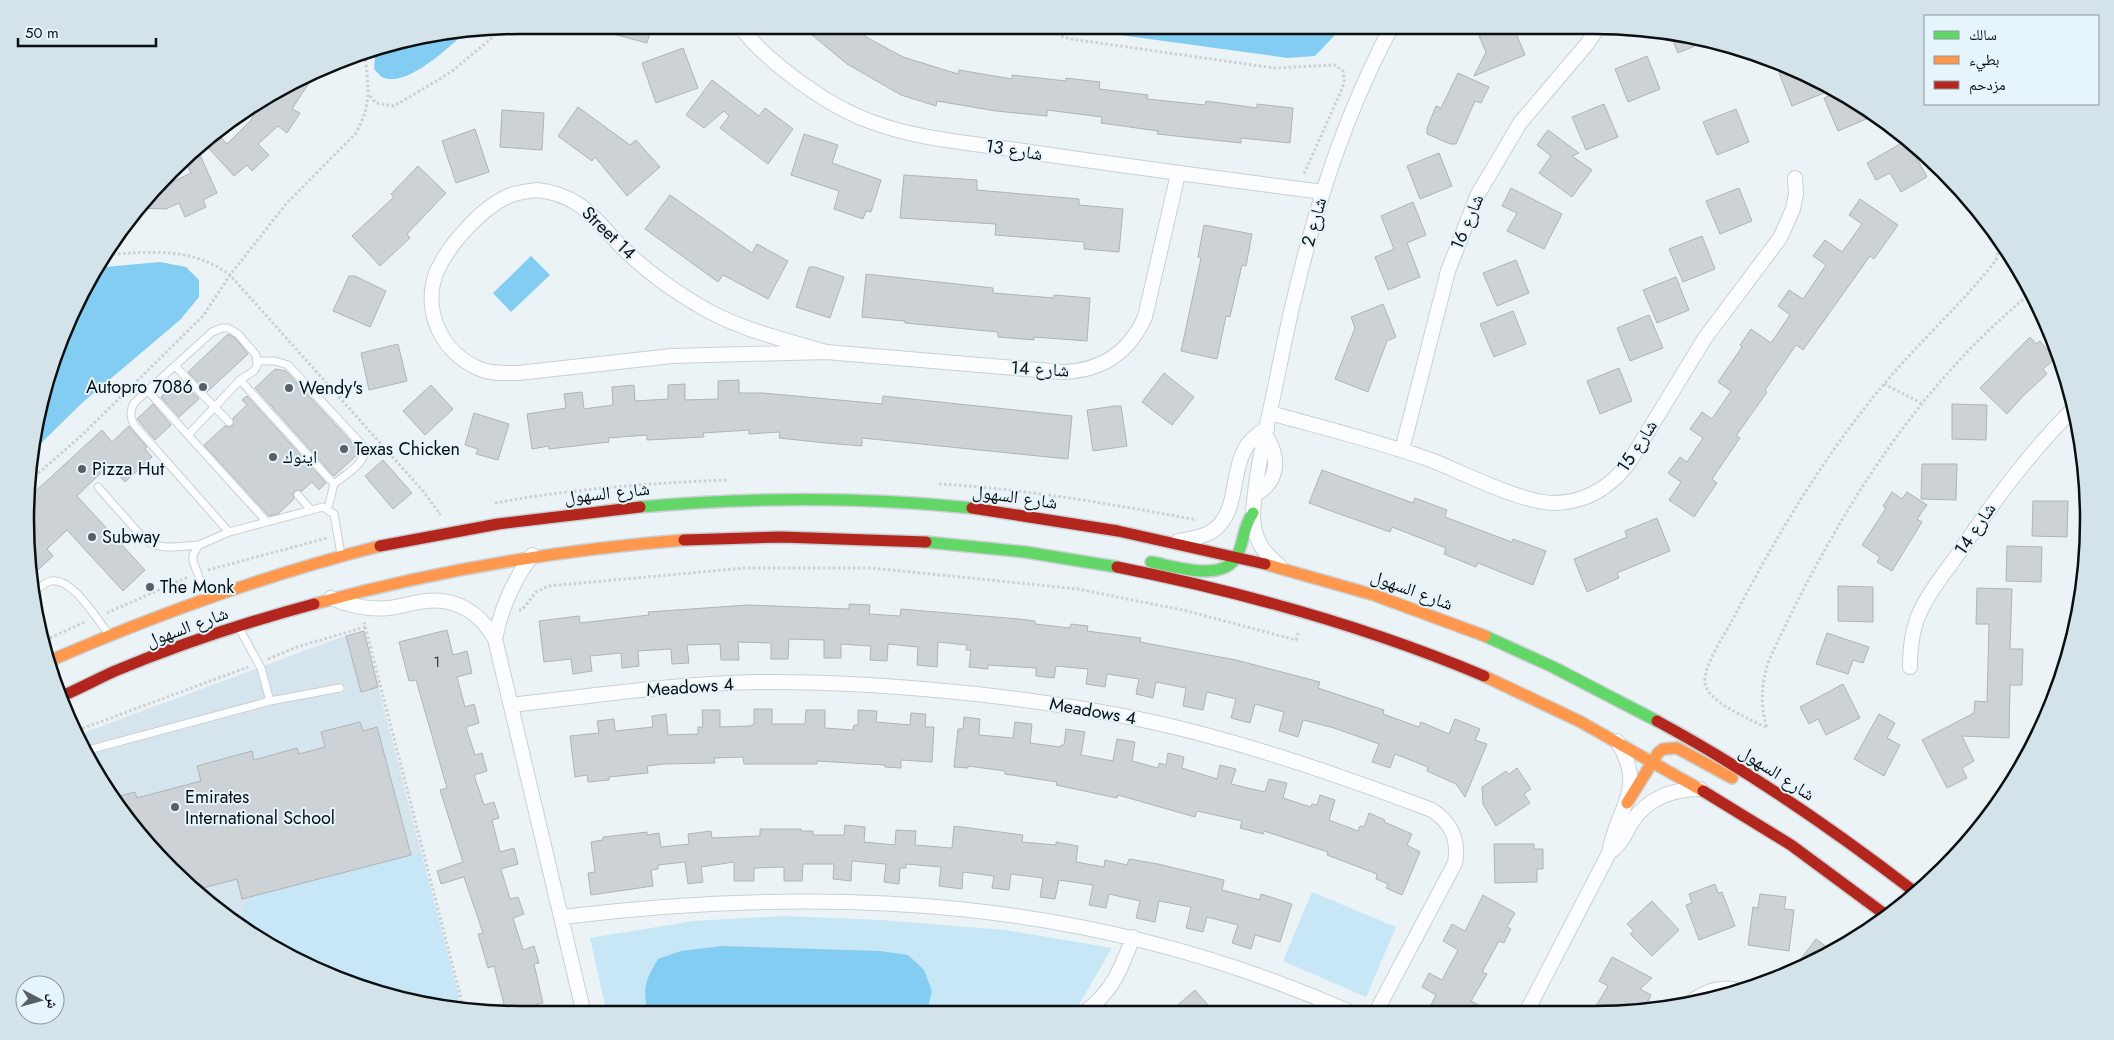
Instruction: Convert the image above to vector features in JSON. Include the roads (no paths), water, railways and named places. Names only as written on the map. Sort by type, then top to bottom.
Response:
[{"type":"main road","name":"شارع السهول","points":[[54,659],[109,634],[206,597],[341,556],[434,535],[566,515],[672,504],[803,499],[934,504],[999,511],[1064,521],[1172,542],[1282,567],[1393,601],[1518,650],[1689,738],[1871,857],[1911,889]]},
{"type":"main road","points":[[1044,554],[1122,558],[1211,572],[1226,568],[1237,557],[1244,527],[1254,504]]},
{"type":"main road","name":"شارع السهول","points":[[67,696],[113,672],[239,626],[332,598],[461,568],[532,555],[611,545],[683,539],[756,537],[900,540],[1044,554],[1195,584],[1358,628],[1448,661],[1537,700],[1653,761],[1782,838],[1881,912]]},
{"type":"main road","points":[[1627,803],[1658,753],[1663,749],[1677,748],[1734,779],[1797,807]]},
{"type":"street","name":"شارع 13","points":[[747,34],[757,46],[811,90],[850,113],[891,129],[935,138],[1178,174],[1323,192]]},
{"type":"street","name":"شارع 2","points":[[1266,432],[1297,280],[1323,192],[1342,134],[1366,77],[1388,34]]},
{"type":"street","name":"شارع 16","points":[[1402,450],[1445,279],[1471,211],[1491,170],[1520,123],[1593,34]]},
{"type":"street","name":"شارع 14","points":[[826,352],[1062,372],[1089,370],[1101,365],[1124,350],[1140,329],[1145,317],[1178,174]]},
{"type":"street","name":"شارع 15","points":[[1270,413],[1402,450],[1538,501],[1560,502],[1582,499],[1608,485],[1628,464],[1705,338],[1780,238],[1793,209],[1796,194],[1795,178]]},
{"type":"street","name":"Street 14","points":[[537,190],[551,192],[577,202],[636,260],[698,306],[735,324],[826,352],[672,356],[518,373],[499,373],[481,370],[451,350],[440,334],[433,317],[431,299],[436,272],[446,254],[474,221],[509,195],[537,190]]},
{"type":"street","name":"شارع 14","points":[[1910,668],[1915,624],[1928,598],[2000,492],[2023,462],[2068,414]]},
{"type":"street","points":[[1172,542],[1199,537],[1214,530],[1224,519],[1231,500],[1243,450],[1253,437],[1266,432],[1274,453],[1272,480],[1254,504],[1253,526],[1258,543],[1269,557],[1282,567]]},
{"type":"street","points":[[1231,500],[1254,504]]},
{"type":"street","points":[[496,640],[503,606],[514,581],[532,555]]},
{"type":"street","points":[[332,598],[360,607],[389,608],[432,601],[453,603],[478,616],[496,640],[582,1006]]},
{"type":"street","name":"Meadows 4","points":[[511,705],[654,688],[732,683],[802,682],[901,686],[1056,703],[1108,712],[1212,736],[1314,767],[1432,810],[1443,817],[1451,827],[1456,838],[1457,851],[1455,863],[1379,1006]]},
{"type":"street","points":[[1530,1006],[1609,853],[1612,840],[1627,803],[1631,777],[1624,752],[1617,741]]},
{"type":"street","points":[[1609,853],[1624,839],[1633,821],[1643,809],[1670,793],[1685,789],[1700,789]]},
{"type":"street","points":[[562,917],[670,905],[731,902],[852,902],[973,909],[1058,922],[1133,937],[1248,971],[1308,993],[1337,1006]]},
{"type":"street","points":[[1092,1006],[1114,983],[1133,937]]},
{"type":"street","points":[[1700,994],[1716,989],[1722,989]]},
{"type":"lane","points":[[188,434],[240,380],[254,370],[257,361],[254,351],[238,334],[228,328],[212,332],[148,391],[132,407],[131,418],[133,424],[229,532]]},
{"type":"lane","points":[[257,361],[276,361],[288,365],[365,450],[362,460],[334,484],[328,508]]},
{"type":"lane","points":[[175,366],[228,422]]},
{"type":"lane","points":[[240,380],[334,484]]},
{"type":"lane","points":[[148,391],[267,522]]},
{"type":"lane","points":[[98,487],[143,538],[150,544],[168,548],[199,545],[229,532],[323,507],[328,508],[334,514],[341,556]]},
{"type":"lane","points":[[298,495],[311,510]]},
{"type":"lane","points":[[199,545],[193,555],[193,561],[206,597]]},
{"type":"lane","points":[[39,588],[45,583],[64,582],[74,590],[109,634]]},
{"type":"lane","points":[[239,626],[258,663],[266,683],[270,701]]},
{"type":"lane","points":[[92,749],[270,701],[340,688]]},
{"type":"water","points":[[1113,34],[1335,34],[1315,56],[1288,58]]},
{"type":"water","points":[[459,38],[428,64],[404,77],[392,79],[382,77],[374,69],[375,56],[425,43]]},
{"type":"water","points":[[531,256],[550,275],[511,312],[493,293]]},
{"type":"water","points":[[160,262],[186,267],[199,280],[199,297],[180,320],[83,402],[40,444],[50,394],[71,334],[84,305],[105,267]]},
{"type":"water","points":[[722,946],[880,951],[908,955],[924,970],[932,991],[928,1006],[647,1006],[645,991],[647,980],[658,959],[681,951]]},
{"type":"place","name":"Autopro 7086","points":[[203,387]]},
{"type":"place","name":"Wendy's","points":[[289,388]]},
{"type":"place","name":"Texas Chicken","points":[[344,449]]},
{"type":"place","name":"اينوك","points":[[273,457]]},
{"type":"place","name":"Pizza Hut","points":[[82,469]]},
{"type":"place","name":"Subway","points":[[92,537]]},
{"type":"place","name":"The Monk","points":[[150,587]]},
{"type":"place","name":"Emirates International School","points":[[175,807]]}]
